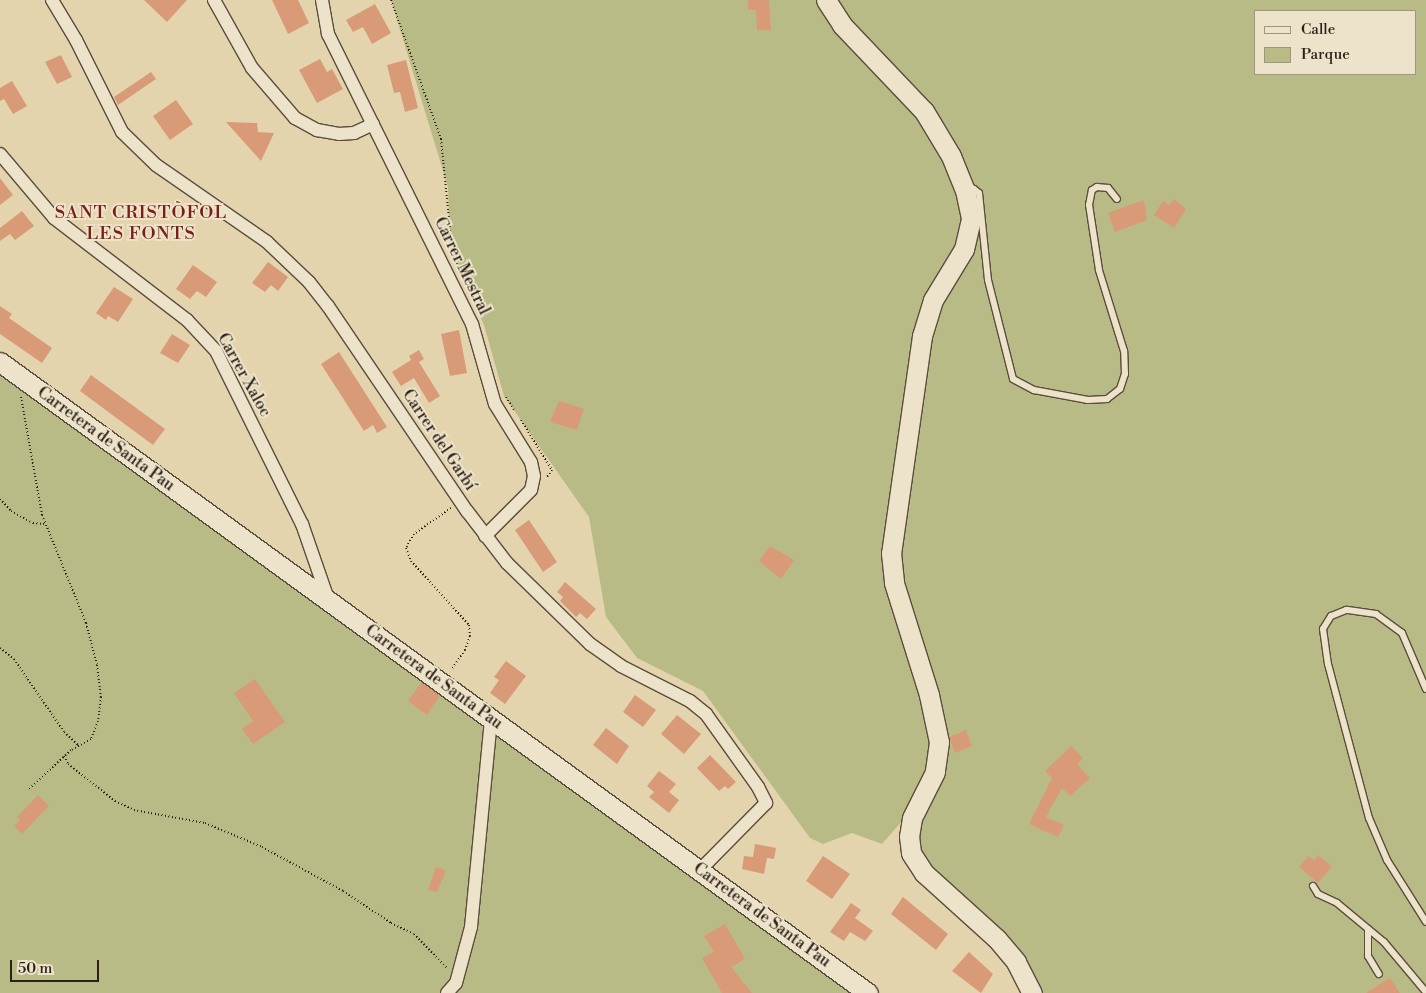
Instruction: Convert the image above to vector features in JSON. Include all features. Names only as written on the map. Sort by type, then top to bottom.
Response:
[{"type":"street","name":"Carrer del Garbí","points":[[52,0],[76,40],[122,132],[156,165],[267,242],[309,282],[328,306],[485,536],[552,611],[590,644],[621,666],[698,706],[758,787],[766,803],[700,870]]},
{"type":"street","points":[[214,0],[252,68],[295,118],[318,130],[339,134],[354,133],[373,124]]},
{"type":"street","name":"Carrer Mestral","points":[[322,0],[328,34],[472,324],[492,397],[530,462],[532,486]]},
{"type":"street","points":[[826,0],[842,24],[924,111],[951,156],[965,190],[971,219],[964,249],[933,300],[922,336],[891,553],[894,583],[930,695],[939,742],[935,772],[912,818],[909,836],[911,853],[924,873],[997,939],[1016,962],[1032,993]]},
{"type":"street","name":"Carrer Xaloc","points":[[0,154],[54,218],[188,320],[216,351],[302,524],[328,599]]},
{"type":"street","name":"Carretera de Santa Pau","points":[[0,362],[868,993]]},
{"type":"street","points":[[485,536],[526,496],[532,486]]},
{"type":"street","points":[[455,990],[471,927],[491,718]]},
{"type":"lane","points":[[965,190],[974,189],[979,194],[988,280],[1013,379],[1034,390],[1088,400],[1107,399],[1120,388],[1125,374],[1124,352],[1099,270],[1089,205],[1092,190],[1097,187],[1108,188],[1117,199]]},
{"type":"lane","points":[[1426,688],[1402,633],[1376,614],[1346,610],[1331,616],[1323,629],[1328,664],[1369,818],[1387,860],[1426,922]]},
{"type":"lane","points":[[1313,886],[1318,894],[1337,903],[1384,942],[1426,992]]},
{"type":"lane","points":[[1368,929],[1368,956],[1379,974]]},
{"type":"path","points":[[391,0],[441,139],[452,250],[460,272]]},
{"type":"path","points":[[28,790],[64,756],[91,739],[98,722],[100,686],[86,623],[45,524],[20,405],[22,391],[29,383]]},
{"type":"path","points":[[502,390],[516,412]]},
{"type":"path","points":[[519,418],[552,470],[532,486]]},
{"type":"path","points":[[0,499],[11,511],[33,523],[45,524]]},
{"type":"path","points":[[443,683],[465,650],[470,636],[470,625],[411,561],[406,548],[414,534],[460,501]]},
{"type":"path","points":[[0,648],[14,660],[64,732],[79,746]]},
{"type":"path","points":[[64,756],[68,764],[121,804],[134,810],[205,823],[262,847],[343,890],[391,923],[414,934],[449,970],[455,990]]},
{"type":"green space","points":[[391,0],[1426,0],[1426,993],[1024,993],[1007,960],[912,866],[910,812],[882,844],[852,833],[823,844],[810,838],[703,691],[637,658],[606,617],[589,517],[504,396],[484,325],[450,250],[448,187]]},
{"type":"green space","points":[[0,371],[852,993],[0,993]]},
{"type":"building","points":[[144,0],[187,0],[167,22]]},
{"type":"building","points":[[272,0],[298,0],[309,23],[288,34]]},
{"type":"building","points":[[748,0],[769,0],[771,30],[757,30],[756,10],[748,10]]},
{"type":"building","points":[[375,4],[391,33],[372,44],[363,27],[353,32],[346,20]]},
{"type":"building","points":[[61,55],[72,77],[57,84],[45,62]]},
{"type":"building","points":[[320,59],[327,72],[332,69],[343,89],[317,103],[299,70]]},
{"type":"building","points":[[406,60],[418,108],[405,112],[400,92],[394,93],[387,65]]},
{"type":"building","points":[[151,72],[156,79],[118,105],[114,97]]},
{"type":"building","points":[[12,81],[27,106],[13,114],[4,99],[0,101],[0,88]]},
{"type":"building","points":[[176,100],[193,124],[170,140],[153,116]]},
{"type":"building","points":[[226,122],[257,123],[258,132],[274,133],[261,161]]},
{"type":"building","points":[[0,178],[13,195],[0,205]]},
{"type":"building","points":[[1174,199],[1186,209],[1174,228],[1154,215],[1163,201],[1169,205]]},
{"type":"building","points":[[1144,200],[1147,220],[1115,232],[1108,213]]},
{"type":"building","points":[[22,211],[34,226],[15,240],[10,234],[0,241],[0,228]]},
{"type":"building","points":[[268,262],[288,277],[278,291],[271,285],[265,292],[252,283]]},
{"type":"building","points":[[193,265],[217,282],[206,297],[197,291],[190,299],[176,289]]},
{"type":"building","points":[[114,287],[133,299],[118,322],[108,316],[106,320],[96,313]]},
{"type":"building","points":[[0,306],[12,314],[9,318],[52,348],[42,363],[0,334]]},
{"type":"building","points":[[459,330],[467,373],[450,376],[441,334]]},
{"type":"building","points":[[172,334],[190,345],[178,363],[160,353]]},
{"type":"building","points":[[419,350],[424,359],[419,362],[440,396],[429,403],[414,378],[401,386],[392,372],[411,360],[409,356]]},
{"type":"building","points":[[339,352],[387,427],[377,433],[373,425],[364,431],[321,364]]},
{"type":"building","points":[[91,375],[165,429],[153,445],[80,391]]},
{"type":"building","points":[[559,401],[584,409],[577,430],[550,422]]},
{"type":"building","points":[[529,520],[557,562],[543,572],[515,530]]},
{"type":"building","points":[[770,546],[794,560],[781,579],[759,561]]},
{"type":"building","points":[[565,582],[596,609],[587,619],[580,613],[576,617],[560,601],[563,597],[557,592]]},
{"type":"building","points":[[506,661],[526,676],[505,704],[490,693],[499,680],[494,677]]},
{"type":"building","points":[[255,679],[285,722],[253,744],[242,729],[253,721],[234,693]]},
{"type":"building","points":[[422,682],[440,696],[427,715],[408,701]]},
{"type":"building","points":[[635,695],[656,710],[643,727],[623,712]]},
{"type":"building","points":[[677,715],[701,734],[684,754],[661,734]]},
{"type":"building","points":[[606,728],[629,746],[617,764],[593,745]]},
{"type":"building","points":[[966,730],[972,746],[955,753],[949,737]]},
{"type":"building","points":[[1071,746],[1083,758],[1077,764],[1090,778],[1070,796],[1062,788],[1046,817],[1064,825],[1058,837],[1029,824],[1052,778],[1045,771]]},
{"type":"building","points":[[710,755],[736,782],[728,789],[725,786],[719,791],[697,768]]},
{"type":"building","points":[[659,771],[676,784],[669,792],[679,800],[669,813],[649,797],[654,792],[647,786]]},
{"type":"building","points":[[38,795],[49,806],[22,834],[14,826],[20,820],[17,817]]},
{"type":"building","points":[[755,844],[776,848],[774,859],[767,858],[764,874],[742,869],[744,856],[753,857]]},
{"type":"building","points":[[1318,855],[1332,866],[1318,883],[1299,867],[1308,856],[1314,860]]},
{"type":"building","points":[[823,856],[850,874],[832,899],[806,881]]},
{"type":"building","points":[[436,867],[446,871],[437,892],[428,890]]},
{"type":"building","points":[[903,897],[948,934],[936,950],[891,914]]},
{"type":"building","points":[[851,903],[861,910],[855,918],[873,931],[865,941],[850,932],[844,941],[830,932]]},
{"type":"building","points":[[725,924],[745,959],[731,967],[752,993],[722,993],[702,958],[714,952],[704,936]]},
{"type":"building","points":[[969,952],[993,974],[981,993],[952,971]]},
{"type":"building","points":[[1390,978],[1400,993],[1366,993]]},
{"type":"district","name":"SANT CRISTÒFOL LES FONTS","points":[[141,224]]}]
